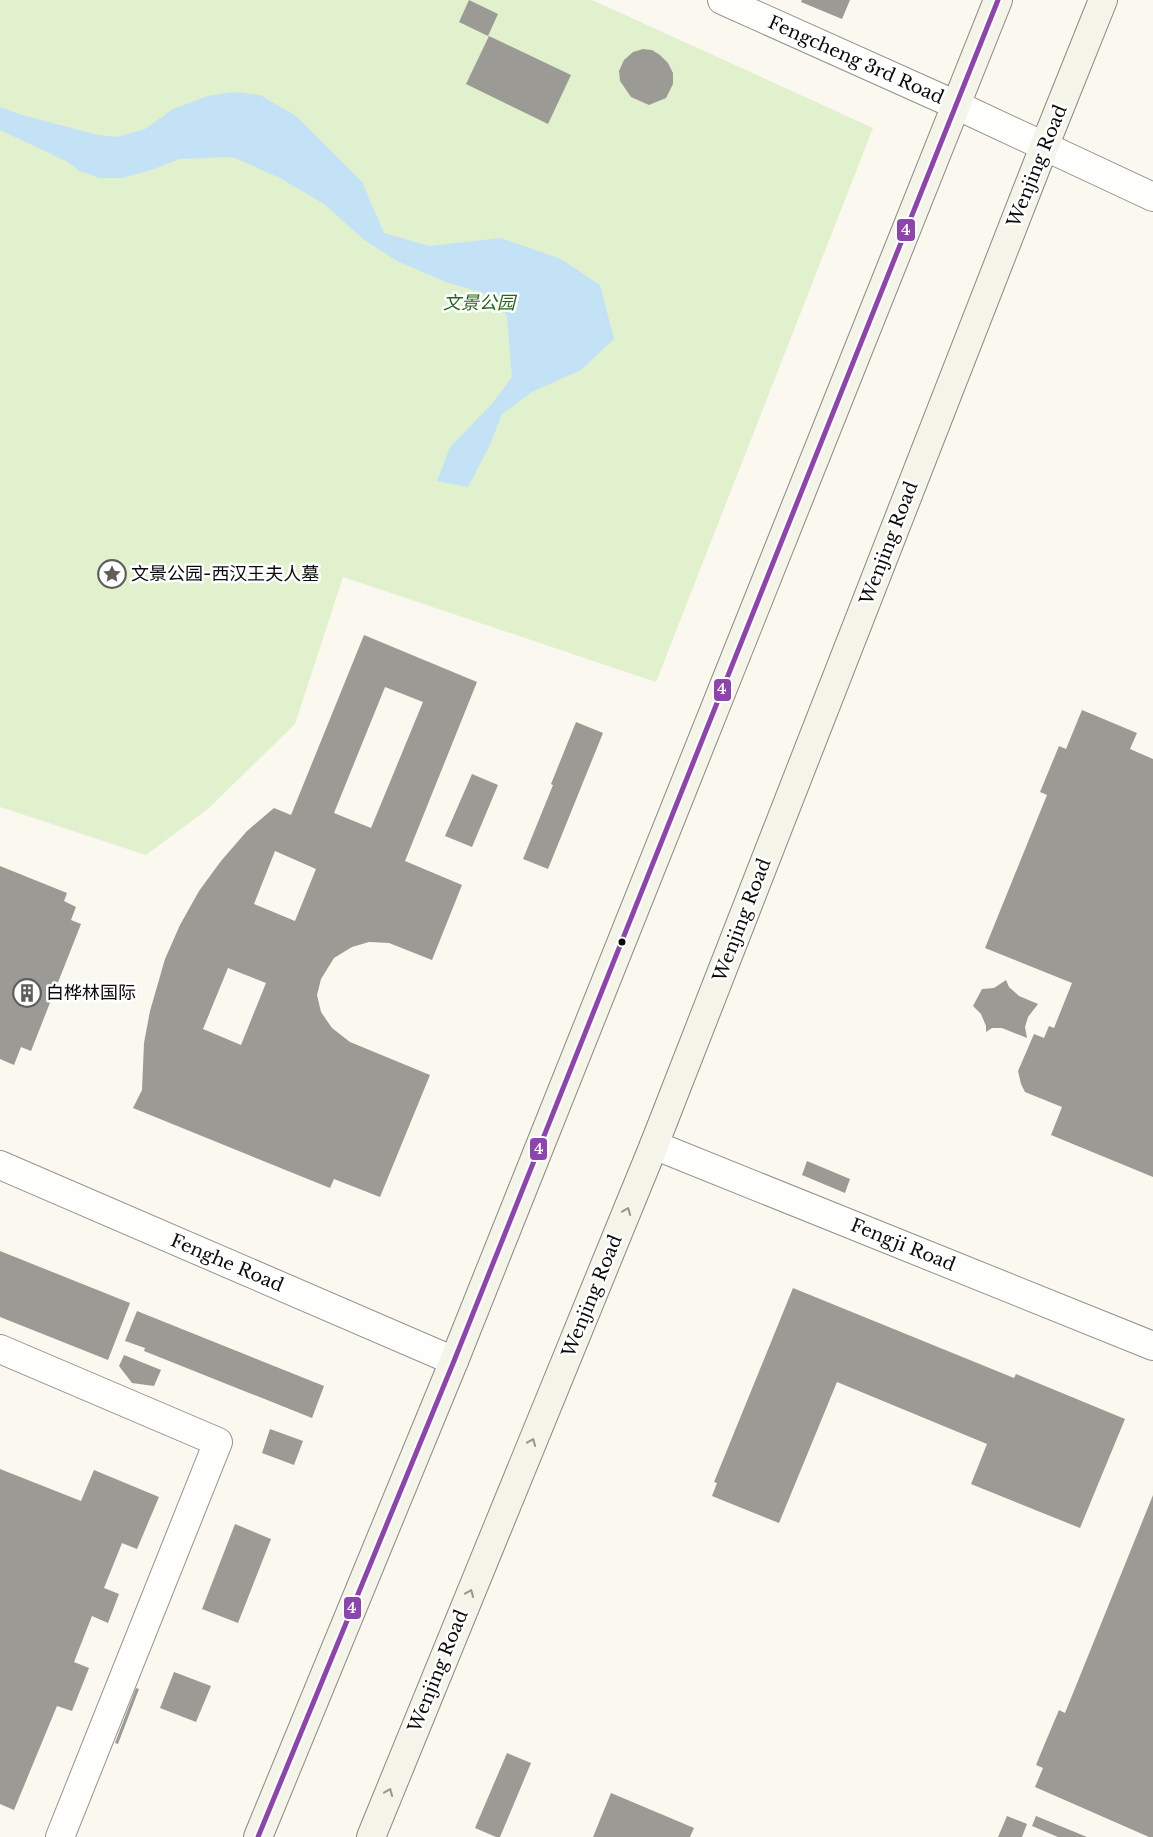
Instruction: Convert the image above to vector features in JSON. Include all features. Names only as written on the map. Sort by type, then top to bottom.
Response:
[{"type":"main road","points":[[258,1837],[454,1361],[998,0]]},
{"type":"main road","name":"Wenjing Road","points":[[371,1837],[654,1145],[1044,147],[1104,0]]},
{"type":"street","name":"Fengcheng 3rd Road","points":[[722,0],[956,105],[1153,197]]},
{"type":"street","name":"Fengji Road","points":[[654,1145],[1153,1346]]},
{"type":"street","name":"Fenghe Road","points":[[0,1165],[454,1361]]},
{"type":"street","points":[[0,1348],[218,1442],[60,1837]]},
{"type":"green space","name":"文景公园","points":[[0,0],[592,0],[873,128],[656,682],[343,577],[295,724],[209,808],[146,855],[0,807]]},
{"type":"water","points":[[235,92],[260,95],[296,116],[362,182],[384,233],[429,246],[501,238],[561,259],[600,285],[614,339],[581,370],[532,392],[502,414],[490,445],[468,487],[437,481],[450,447],[491,405],[512,377],[507,317],[497,297],[446,282],[397,261],[363,239],[324,204],[280,178],[233,157],[179,159],[154,169],[122,178],[99,178],[80,171],[66,161],[0,130],[0,107],[22,115],[98,135],[117,137],[145,129],[173,109],[208,96]]},
{"type":"building","points":[[469,0],[498,14],[488,36],[459,22]]},
{"type":"building","points":[[802,0],[850,0],[842,19],[801,2]]},
{"type":"building","points":[[489,36],[571,75],[548,124],[466,84]]},
{"type":"building","points":[[643,49],[652,50],[660,55],[668,63],[673,73],[673,84],[666,98],[649,105],[631,97],[620,81],[619,71],[624,60],[633,52]]},
{"type":"building","points":[[364,635],[477,682],[405,861],[462,885],[432,960],[389,943],[369,942],[352,947],[334,958],[321,979],[317,995],[321,1012],[332,1028],[350,1042],[430,1075],[380,1197],[334,1179],[330,1188],[133,1108],[142,1090],[144,1043],[150,1011],[165,959],[180,925],[199,891],[221,861],[247,831],[274,808],[291,815]],"holes":[[[385,687],[423,702],[371,828],[334,813]],[[275,851],[316,869],[295,921],[254,904]],[[228,968],[266,983],[241,1045],[203,1029]]]},
{"type":"building","points":[[1082,710],[1137,733],[1130,749],[1153,759],[1153,1177],[1051,1135],[1062,1107],[1025,1092],[1018,1071],[1034,1034],[1044,1038],[1049,1026],[1054,1028],[1072,983],[985,948],[1047,795],[1040,792],[1059,746],[1066,749]]},
{"type":"building","points":[[576,722],[603,733],[548,869],[523,859]]},
{"type":"building","points":[[472,774],[498,785],[472,847],[445,836]]},
{"type":"building","name":"白桦林国际","points":[[0,866],[67,893],[64,901],[76,907],[71,920],[81,924],[31,1051],[21,1047],[14,1065],[0,1059]]},
{"type":"building","points":[[1006,980],[1009,987],[1019,996],[1038,1004],[1028,1017],[1025,1027],[1027,1038],[1002,1028],[992,1028],[986,1032],[986,1026],[981,1014],[973,1006],[982,989],[994,988]]},
{"type":"building","points":[[807,1161],[850,1179],[845,1193],[802,1175]]},
{"type":"building","points":[[0,1251],[130,1303],[108,1360],[0,1317]]},
{"type":"building","points":[[793,1288],[1014,1378],[1016,1374],[1125,1419],[1080,1528],[971,1484],[987,1444],[837,1382],[779,1523],[712,1496],[717,1483],[714,1482]]},
{"type":"building","points":[[137,1311],[324,1386],[312,1418],[144,1351],[145,1348],[125,1341]]},
{"type":"building","points":[[124,1355],[161,1370],[154,1386],[132,1383],[119,1366]]},
{"type":"building","points":[[270,1429],[303,1441],[294,1465],[262,1453]]},
{"type":"building","points":[[0,1469],[81,1501],[94,1470],[159,1497],[137,1549],[122,1543],[104,1588],[119,1594],[108,1623],[92,1616],[74,1662],[89,1668],[72,1711],[57,1706],[14,1810],[0,1804]]},
{"type":"building","points":[[1153,1495],[1153,1837],[1149,1837],[1035,1787],[1043,1768],[1036,1765],[1059,1710],[1065,1713]]},
{"type":"building","points":[[235,1524],[271,1539],[238,1623],[202,1609]]},
{"type":"building","points":[[174,1672],[211,1686],[196,1722],[160,1708]]},
{"type":"building","points":[[136,1688],[139,1689],[118,1744],[115,1743]]},
{"type":"building","points":[[507,1753],[531,1763],[500,1837],[496,1837],[475,1828]]},
{"type":"building","points":[[611,1793],[694,1828],[690,1837],[593,1837]]},
{"type":"building","points":[[1007,1816],[1027,1824],[1022,1837],[998,1837]]},
{"type":"building","points":[[1036,1816],[1087,1837],[1058,1837],[1032,1826]]},
{"type":"transit line","name":"4","points":[[258,1837],[454,1361],[998,0]]},
{"type":"place","name":"文景公园-西汉王夫人墓","points":[[112,574]]},
{"type":"place","name":"白桦林国际","points":[[27,993]]}]
